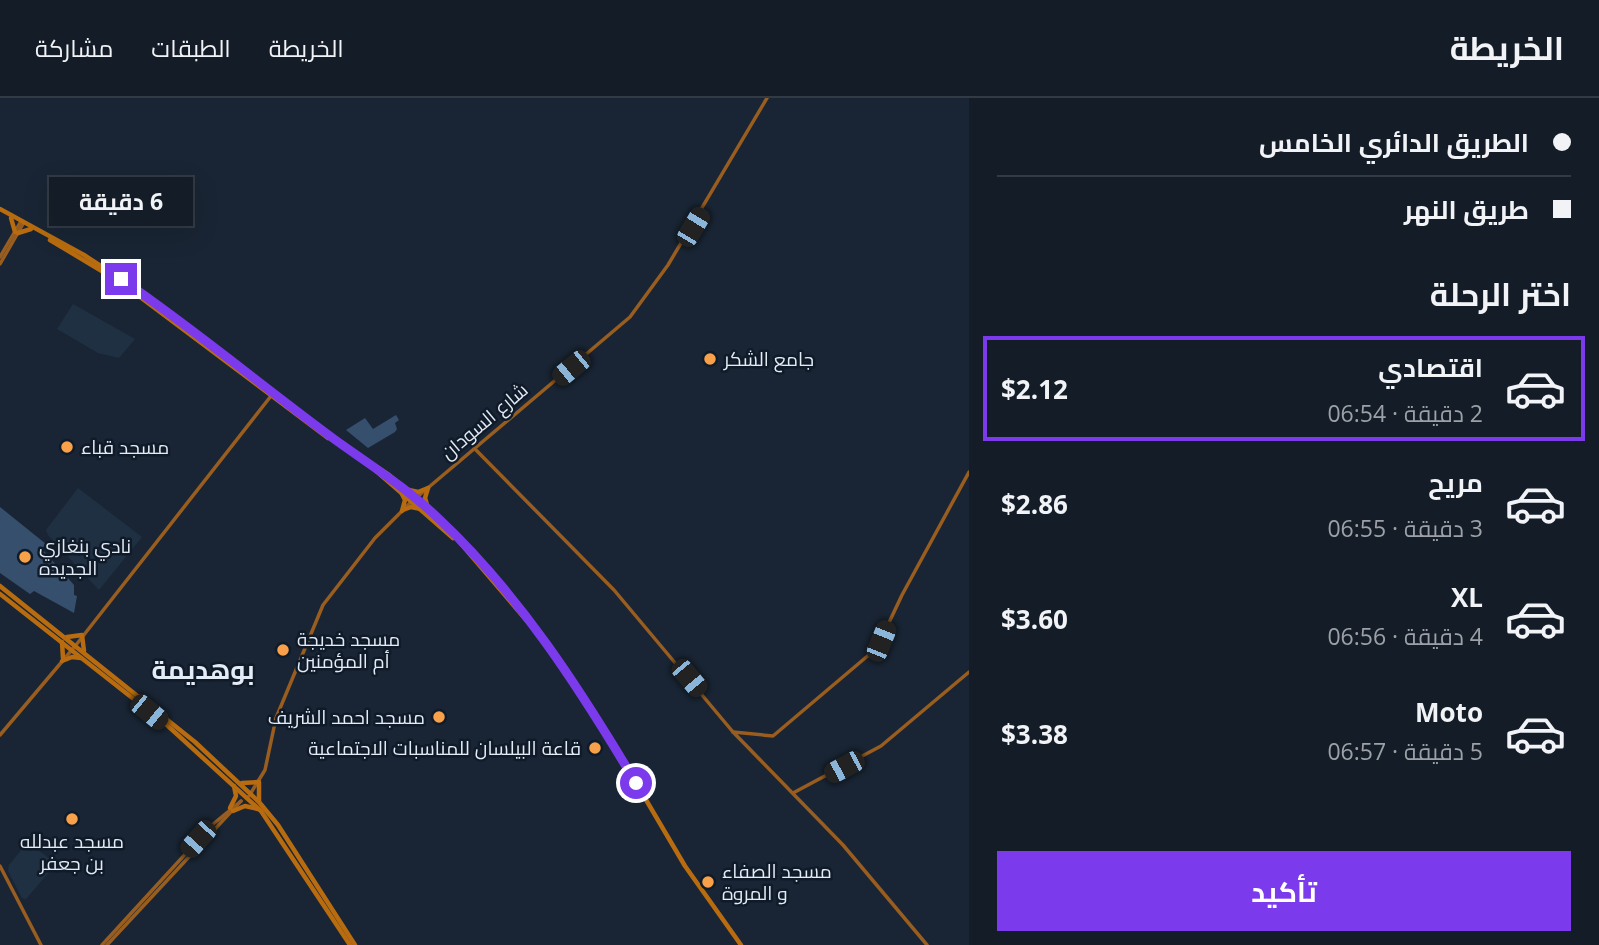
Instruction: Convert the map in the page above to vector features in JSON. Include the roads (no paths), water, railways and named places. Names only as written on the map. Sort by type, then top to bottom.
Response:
[{"type":"main road","name":"شارع السودان","points":[[249,795],[266,766],[276,718],[323,605],[375,538],[414,499],[636,309],[693,227],[767,98]]},
{"type":"main road","points":[[0,211],[120,282],[270,397],[402,489],[415,492],[428,488]]},
{"type":"main road","points":[[0,211],[121,279],[376,467],[426,510],[520,610],[573,685],[681,860],[739,945]]},
{"type":"main road","points":[[11,218],[16,233]]},
{"type":"main road","points":[[0,264],[21,224]]},
{"type":"main road","points":[[0,257],[16,233],[31,229]]},
{"type":"main road","points":[[0,735],[74,646],[270,397]]},
{"type":"main road","points":[[474,448],[617,594],[733,732],[872,877],[927,945]]},
{"type":"main road","points":[[733,732],[773,736],[875,651],[969,472]]},
{"type":"main road","points":[[426,510],[428,488]]},
{"type":"main road","points":[[402,489],[405,500],[402,511]]},
{"type":"main road","points":[[402,511],[415,507],[426,510]]},
{"type":"main road","points":[[0,586],[63,638],[82,635]]},
{"type":"main road","points":[[0,594],[74,646],[240,783],[275,827],[353,945]]},
{"type":"main road","points":[[82,635],[83,655]]},
{"type":"main road","points":[[63,638],[63,659]]},
{"type":"main road","points":[[63,659],[83,655]]},
{"type":"main road","points":[[793,794],[881,746],[969,674]]},
{"type":"main road","points":[[151,710],[233,785],[259,802],[278,825],[353,945]]},
{"type":"main road","points":[[240,783],[259,782],[259,802]]},
{"type":"main road","points":[[104,945],[231,809],[236,796],[233,785]]},
{"type":"main road","points":[[231,809],[245,806],[260,809]]},
{"type":"main road","points":[[0,866],[41,945]]},
{"type":"place","name":"جامع الشكر","points":[[710,359]]},
{"type":"place","name":"مسجد قباء","points":[[67,447]]},
{"type":"place","name":"نادي بنغازي الجديده","points":[[25,557]]},
{"type":"place","name":"مسجد خديجة أم المؤمنين","points":[[283,650]]},
{"type":"place","name":"مسجد احمد الشريف","points":[[439,717]]},
{"type":"place","name":"قاعة البيلسان للمناسبات الاجتماعية","points":[[595,748]]},
{"type":"place","name":"مسجد عبدلله بن جعفر","points":[[72,819]]},
{"type":"place","name":"مسجد الصفاء و المروة","points":[[708,882]]},
{"type":"district","name":"بوهديمة","points":[[203,669]]}]
